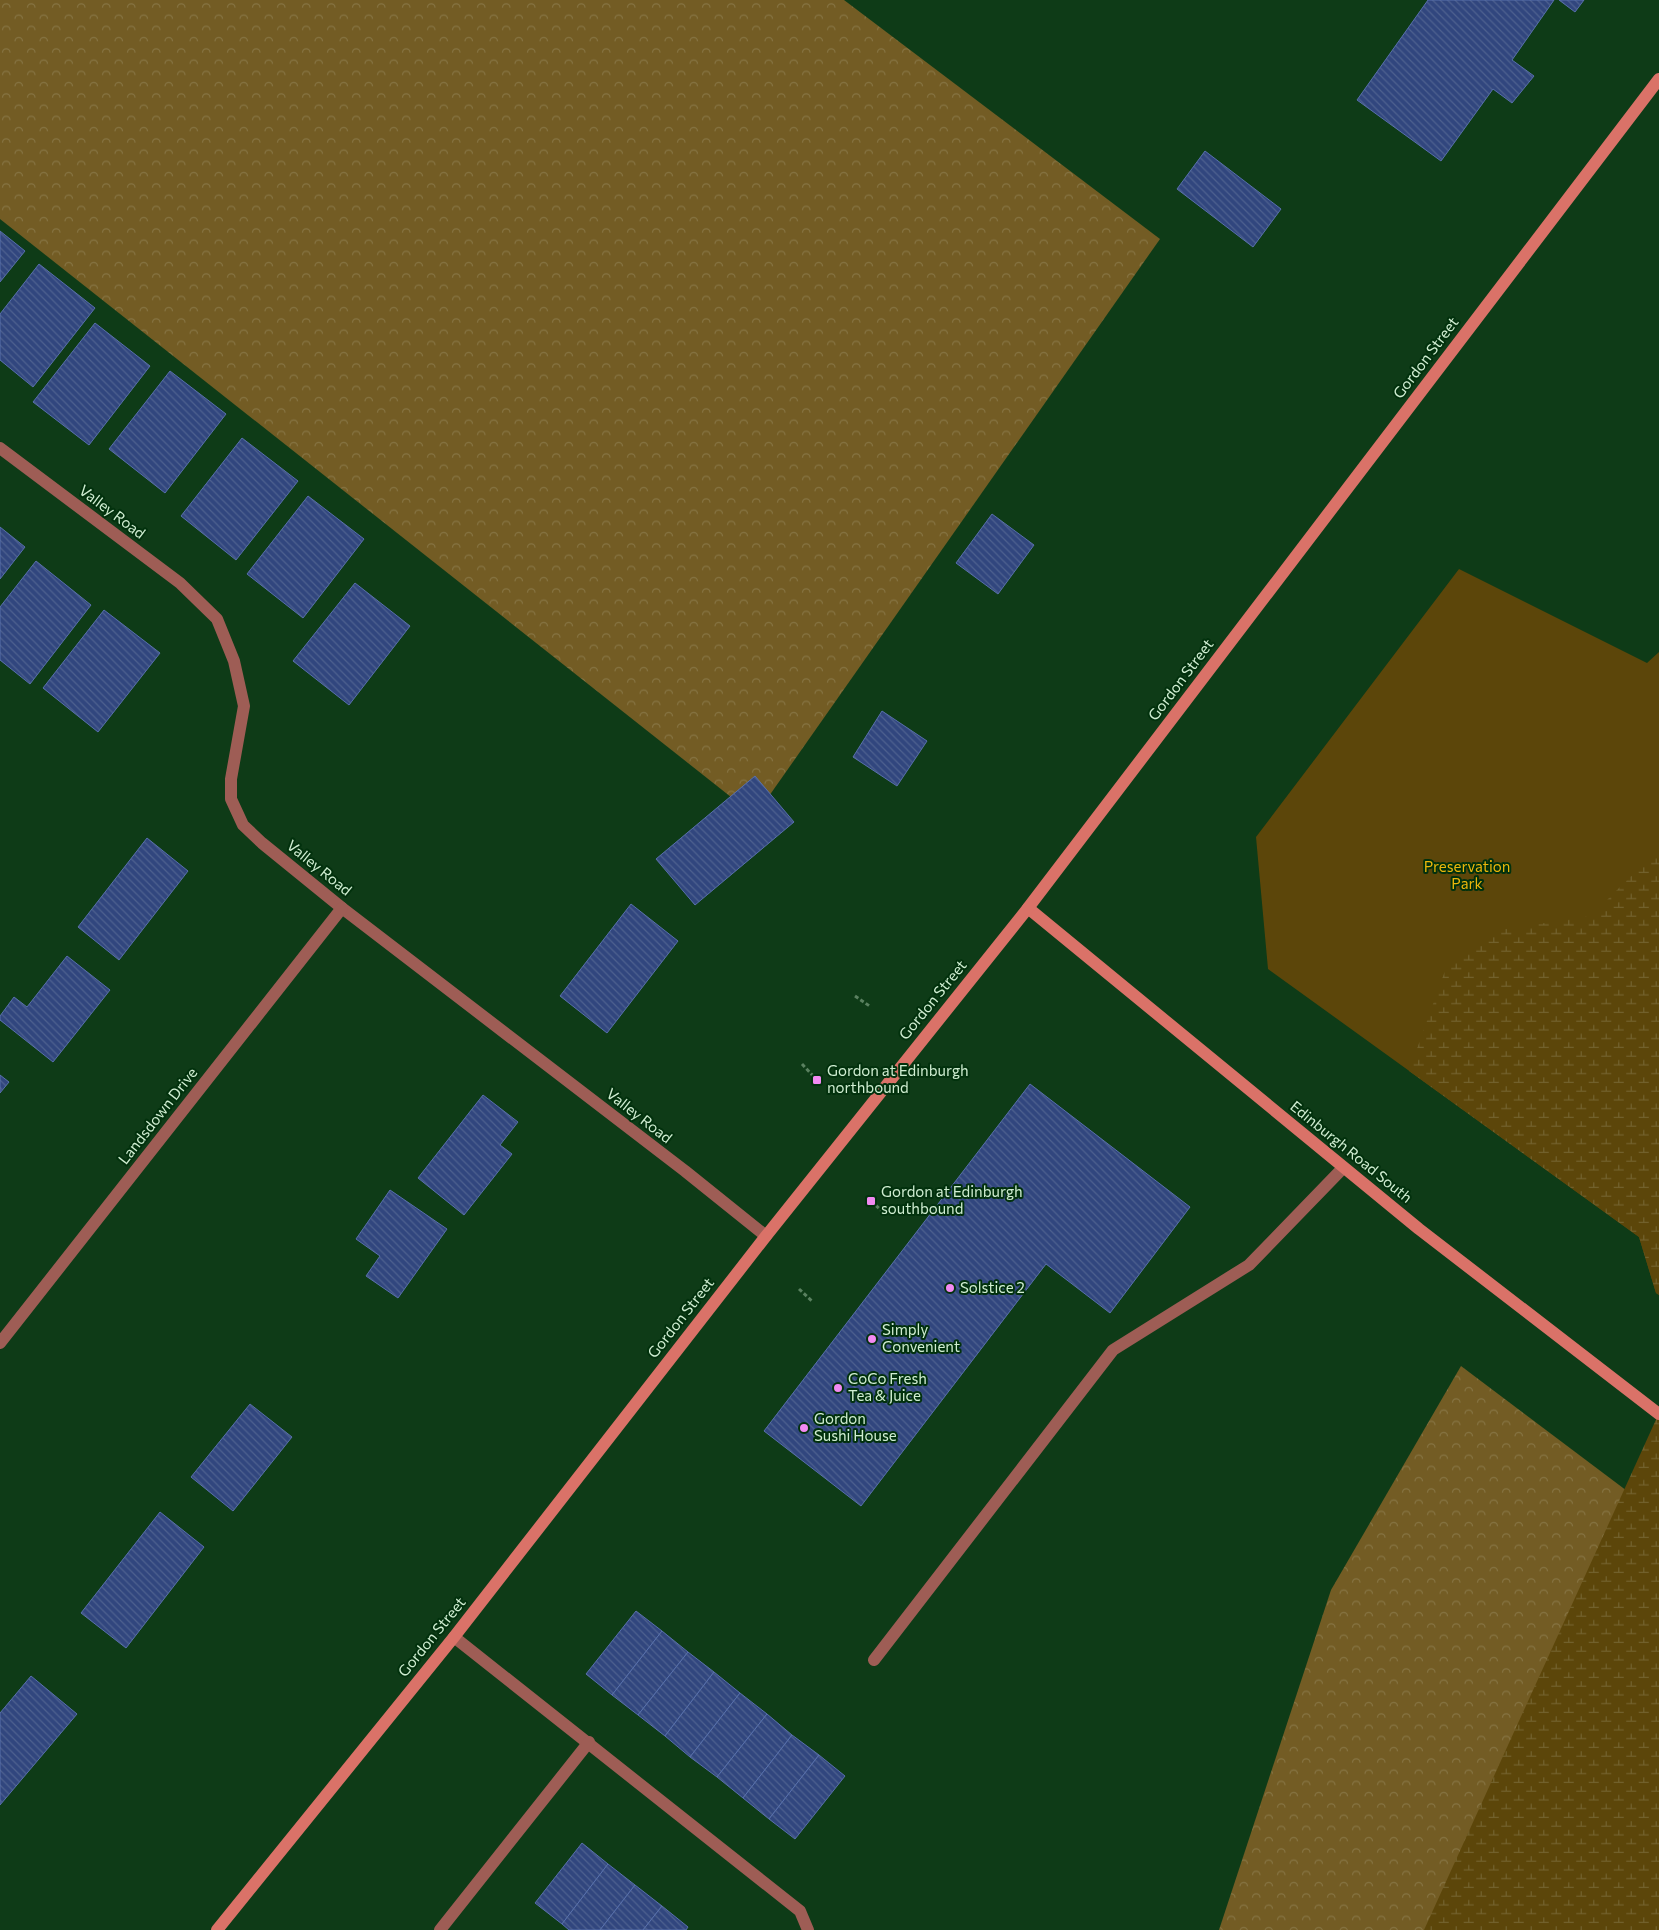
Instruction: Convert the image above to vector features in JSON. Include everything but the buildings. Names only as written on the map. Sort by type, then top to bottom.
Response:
[{"type":"main road","name":"Gordon Street","points":[[217,1930],[454,1637],[766,1236],[1028,908],[1659,79]]},
{"type":"main road","name":"Edinburgh Road South","points":[[1028,908],[1418,1229],[1659,1414]]},
{"type":"street","name":"Valley Road","points":[[0,448],[180,583],[216,619],[234,661],[244,706],[231,779],[231,799],[243,826],[342,908],[677,1165],[766,1236]]},
{"type":"street","name":"Landsdown Drive","points":[[0,1343],[342,908]]},
{"type":"street","points":[[874,1660],[1113,1350],[1249,1265],[1343,1168]]},
{"type":"street","points":[[454,1637],[800,1911],[808,1930]]},
{"type":"street","points":[[440,1930],[589,1742]]},
{"type":"path","points":[[855,996],[871,1007]]},
{"type":"path","points":[[802,1064],[817,1080]]},
{"type":"path","points":[[871,1200],[883,1212]]},
{"type":"path","points":[[799,1288],[814,1302]]},
{"type":"green space","points":[[0,0],[844,0],[1160,239],[755,816],[0,219]]},
{"type":"green space","name":"Preservation Park","points":[[1459,569],[1647,663],[1659,652],[1659,1295],[1656,1293],[1639,1237],[1268,969],[1256,837]]},
{"type":"green space","points":[[1659,848],[1659,1295],[1656,1293],[1639,1237],[1409,1071],[1446,968],[1499,930],[1591,916]]},
{"type":"green space","points":[[1461,1366],[1659,1515],[1659,1930],[1219,1930],[1331,1590]]},
{"type":"green space","points":[[1659,1413],[1659,1930],[1424,1930]]},
{"type":"place","name":"Gordon at Edinburgh northbound","points":[[817,1080]]},
{"type":"place","name":"Gordon at Edinburgh southbound","points":[[871,1201]]},
{"type":"place","name":"Solstice 2","points":[[950,1288]]},
{"type":"place","name":"Simply Convenient","points":[[872,1339]]},
{"type":"place","name":"CoCo Fresh Tea & Juice","points":[[838,1388]]},
{"type":"place","name":"Gordon Sushi House","points":[[804,1428]]}]
